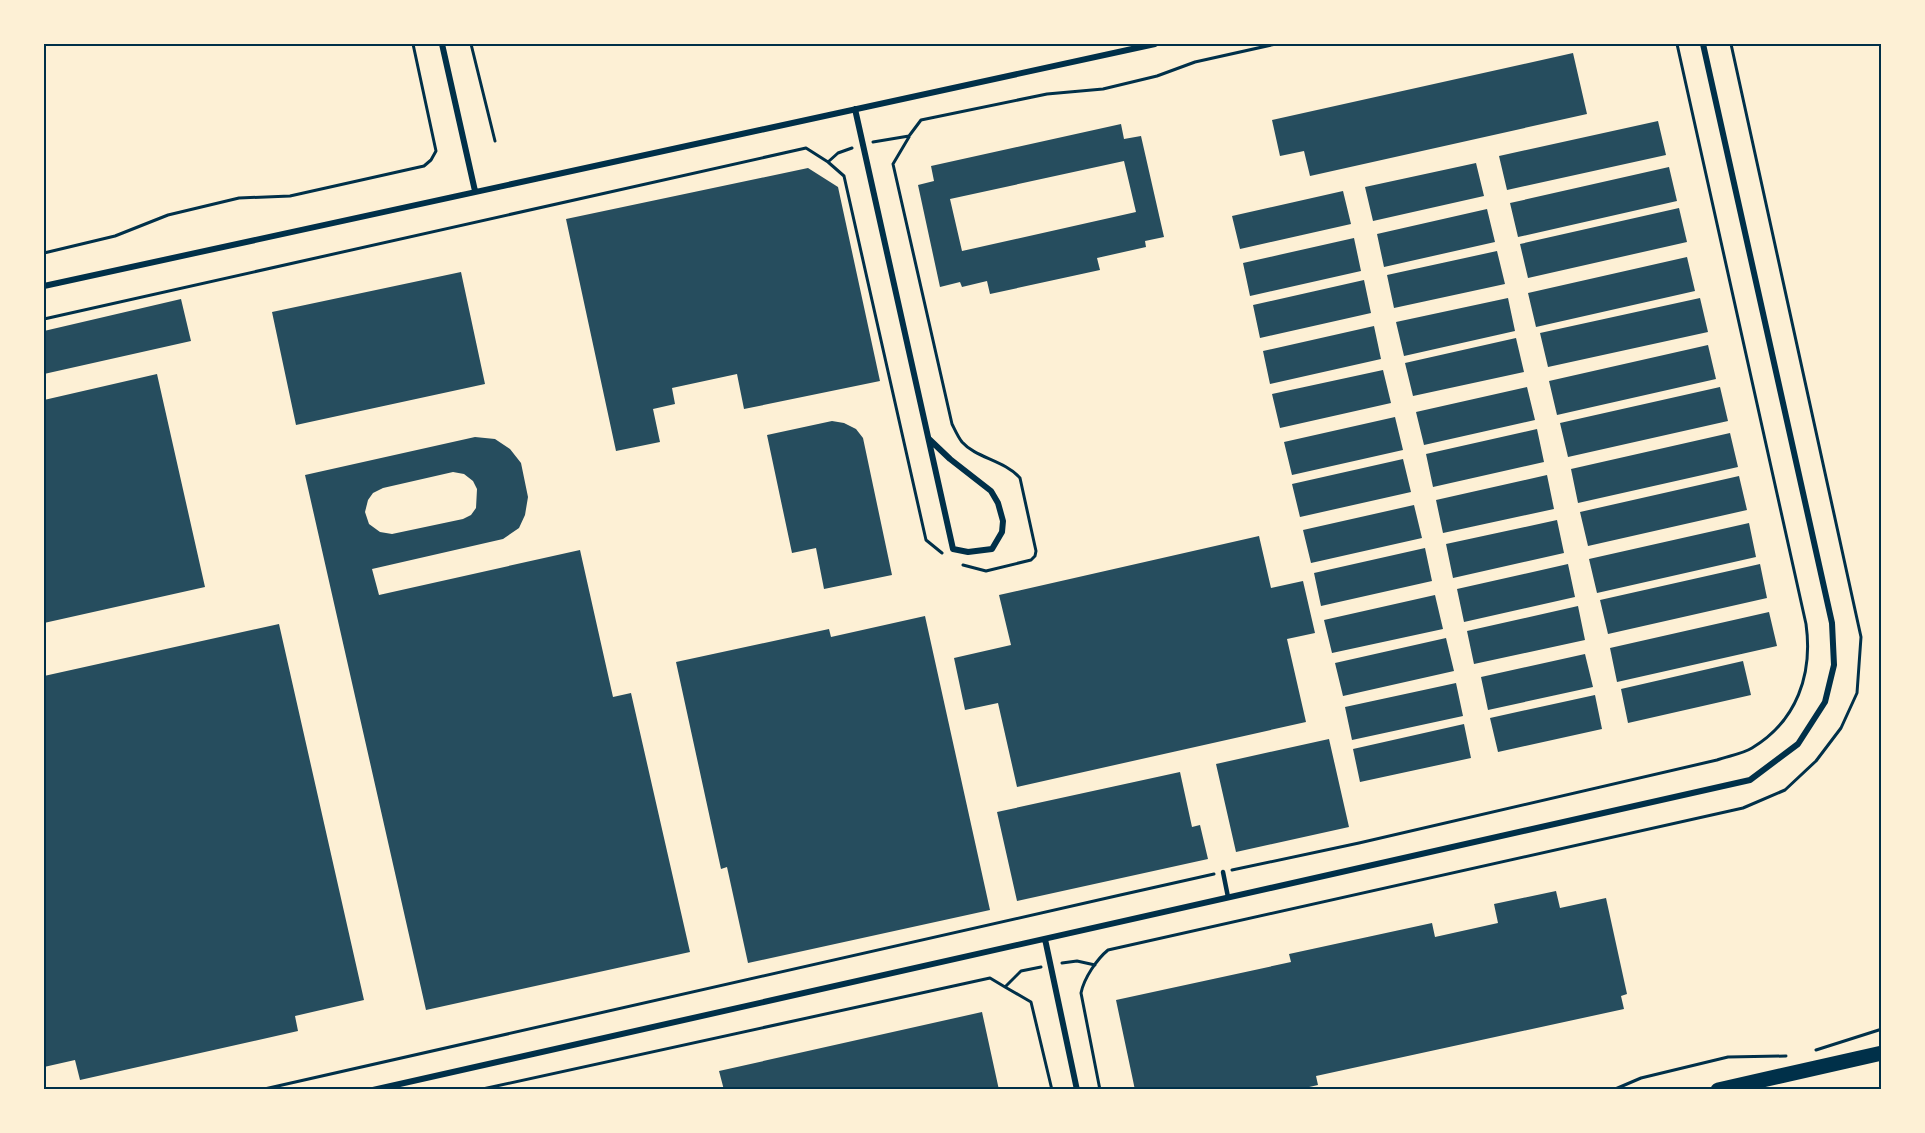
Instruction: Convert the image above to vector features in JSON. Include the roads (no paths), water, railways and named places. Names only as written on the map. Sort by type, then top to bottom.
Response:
[{"type":"main road","points":[[1718,1089],[1881,1053]]},
{"type":"street","points":[[442,44],[475,191]]},
{"type":"street","points":[[44,286],[1155,44]]},
{"type":"street","points":[[373,1089],[1750,780],[1798,744],[1825,702],[1834,665],[1832,623],[1703,44]]},
{"type":"street","points":[[855,109],[953,549],[968,552],[992,549],[1002,532],[1003,521],[998,503],[991,490],[950,459],[929,439]]},
{"type":"street","points":[[1045,939],[1077,1089]]},
{"type":"lane","points":[[1223,872],[1228,897]]}]
